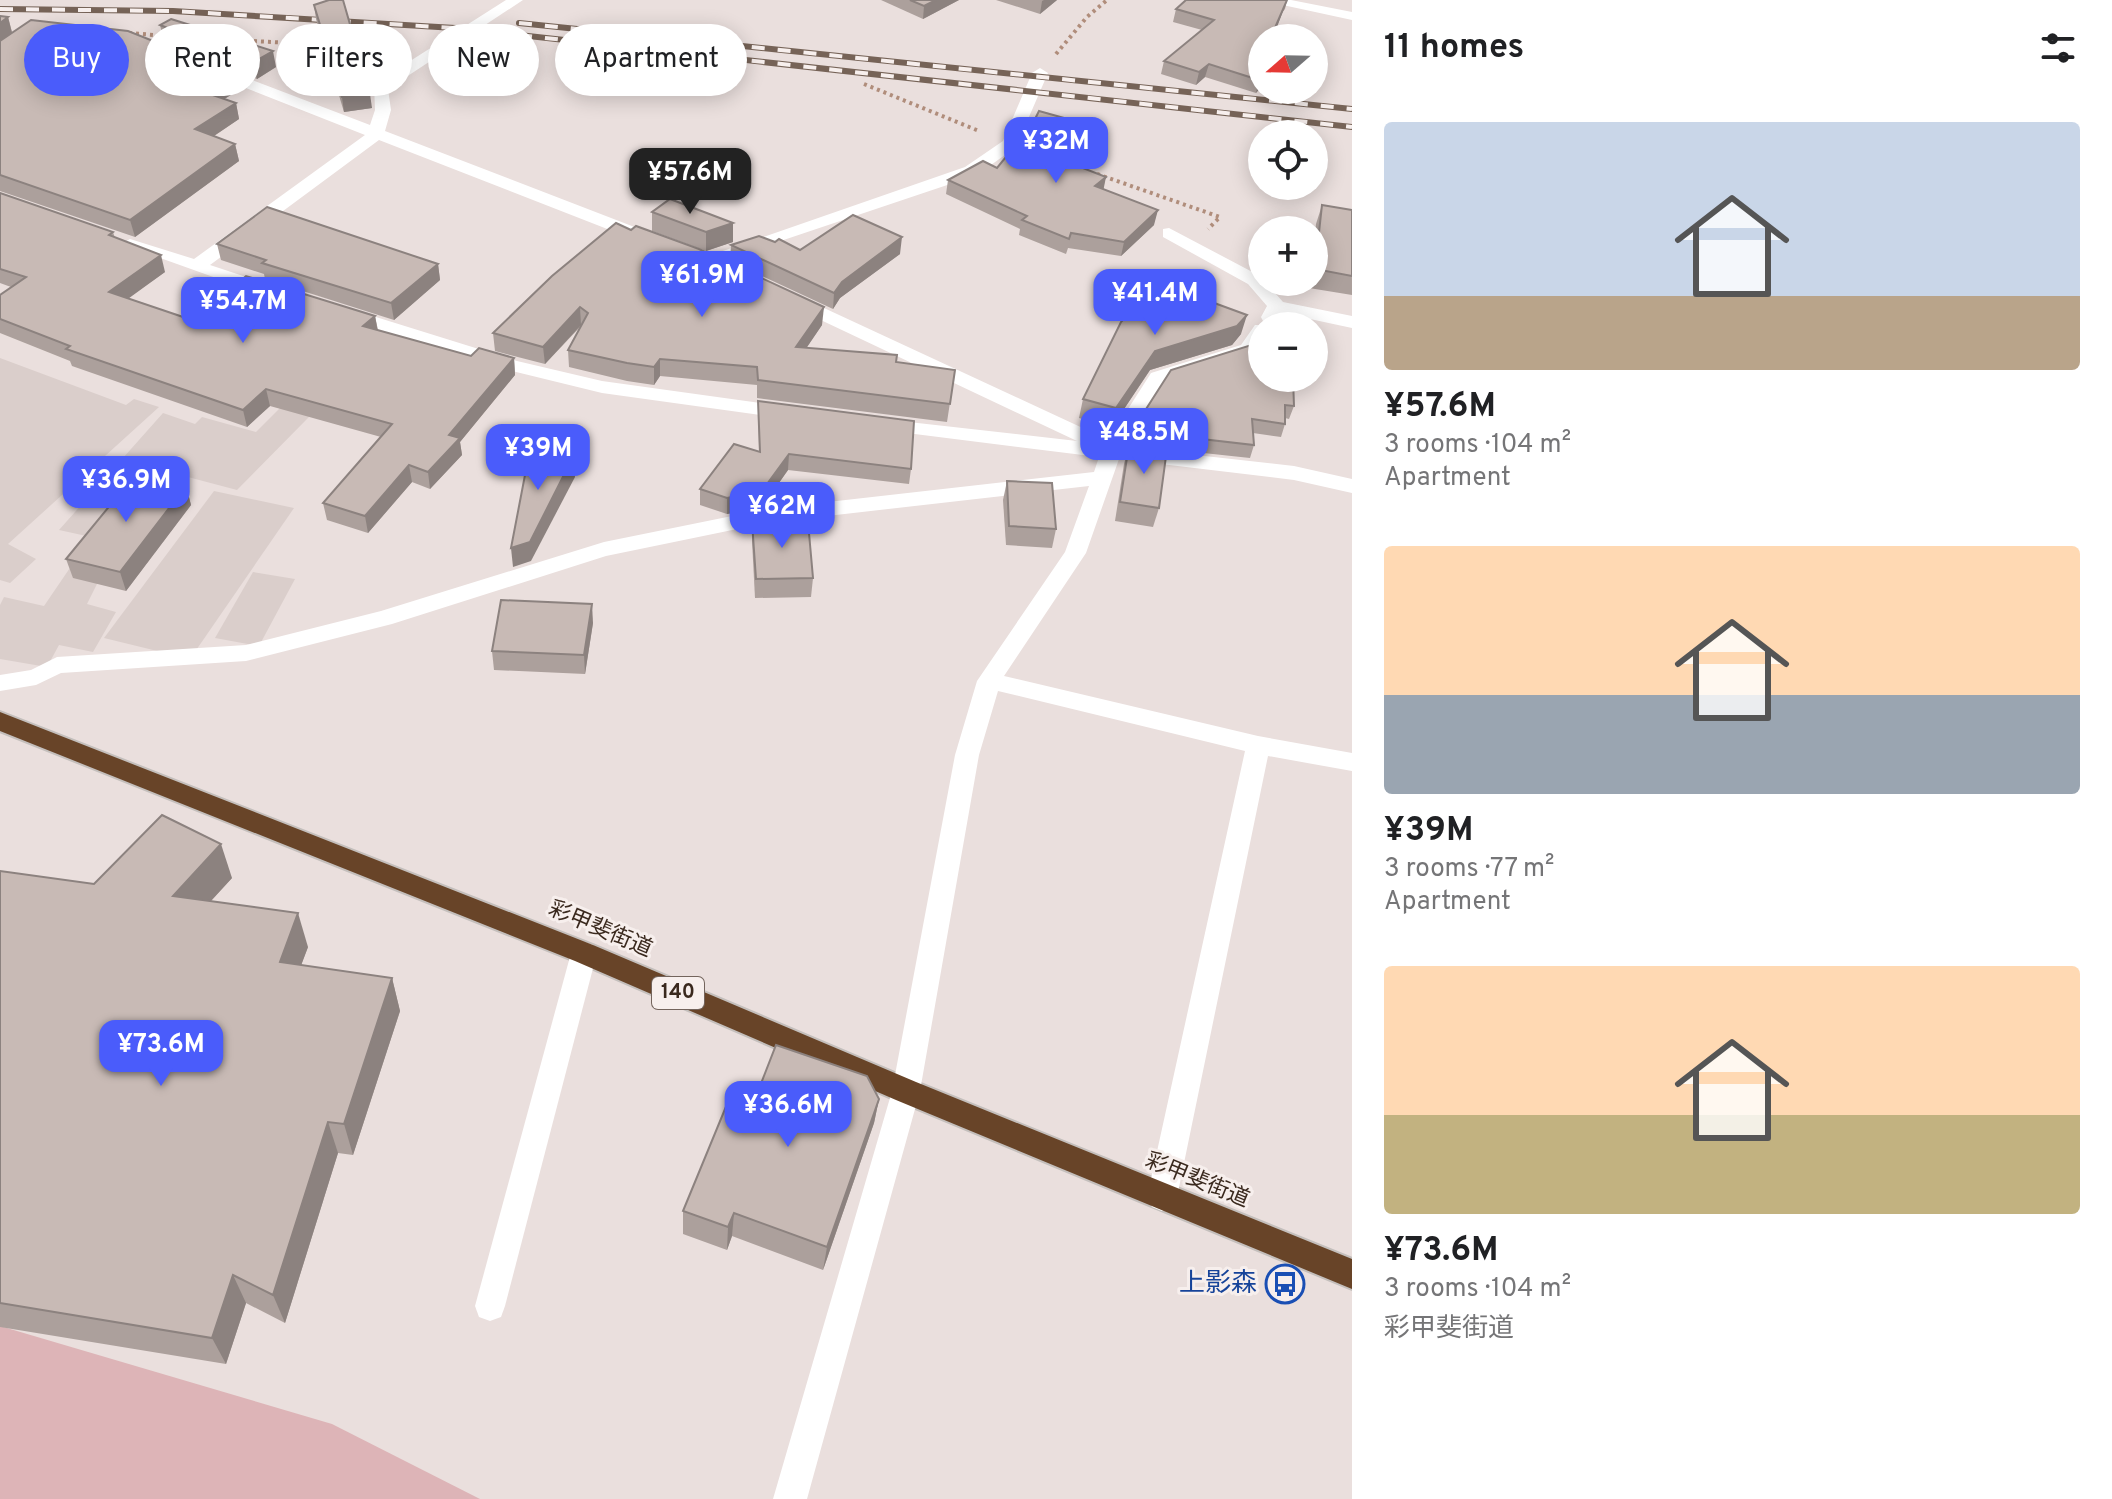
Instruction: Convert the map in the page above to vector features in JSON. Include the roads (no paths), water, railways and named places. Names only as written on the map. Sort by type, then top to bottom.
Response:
[{"type":"highway","name":"彩甲斐街道","points":[[0,721],[584,953],[906,1091],[1352,1274]]},
{"type":"street","points":[[195,267],[375,135],[383,110],[380,87],[516,0]]},
{"type":"street","points":[[1267,0],[1352,16]]},
{"type":"street","points":[[733,273],[699,258],[971,171],[1010,144],[1040,73]]},
{"type":"street","points":[[260,88],[663,244]]},
{"type":"street","points":[[1169,233],[1254,280],[1277,306],[1352,322]]},
{"type":"street","points":[[105,235],[285,295]]},
{"type":"street","points":[[774,291],[1112,450]]},
{"type":"street","points":[[1273,312],[1277,306]]},
{"type":"street","points":[[331,309],[511,365],[602,387],[815,416]]},
{"type":"street","points":[[790,1499],[906,1091],[967,755],[989,681],[1075,553],[1112,450],[1158,377],[1248,349]]},
{"type":"street","points":[[861,423],[1294,473],[1352,486]]},
{"type":"street","points":[[0,683],[36,677],[57,665],[246,653],[384,618],[604,549],[766,516],[1102,478]]},
{"type":"street","points":[[989,681],[1258,745],[1352,762]]},
{"type":"street","points":[[1162,1197],[1258,745]]},
{"type":"street","points":[[490,1306],[584,953]]},
{"type":"railway","points":[[0,9],[173,11],[455,28],[1352,127]]},
{"type":"railway","points":[[519,23],[1352,109]]},
{"type":"place","name":"上影森","points":[[1285,1284]]}]
